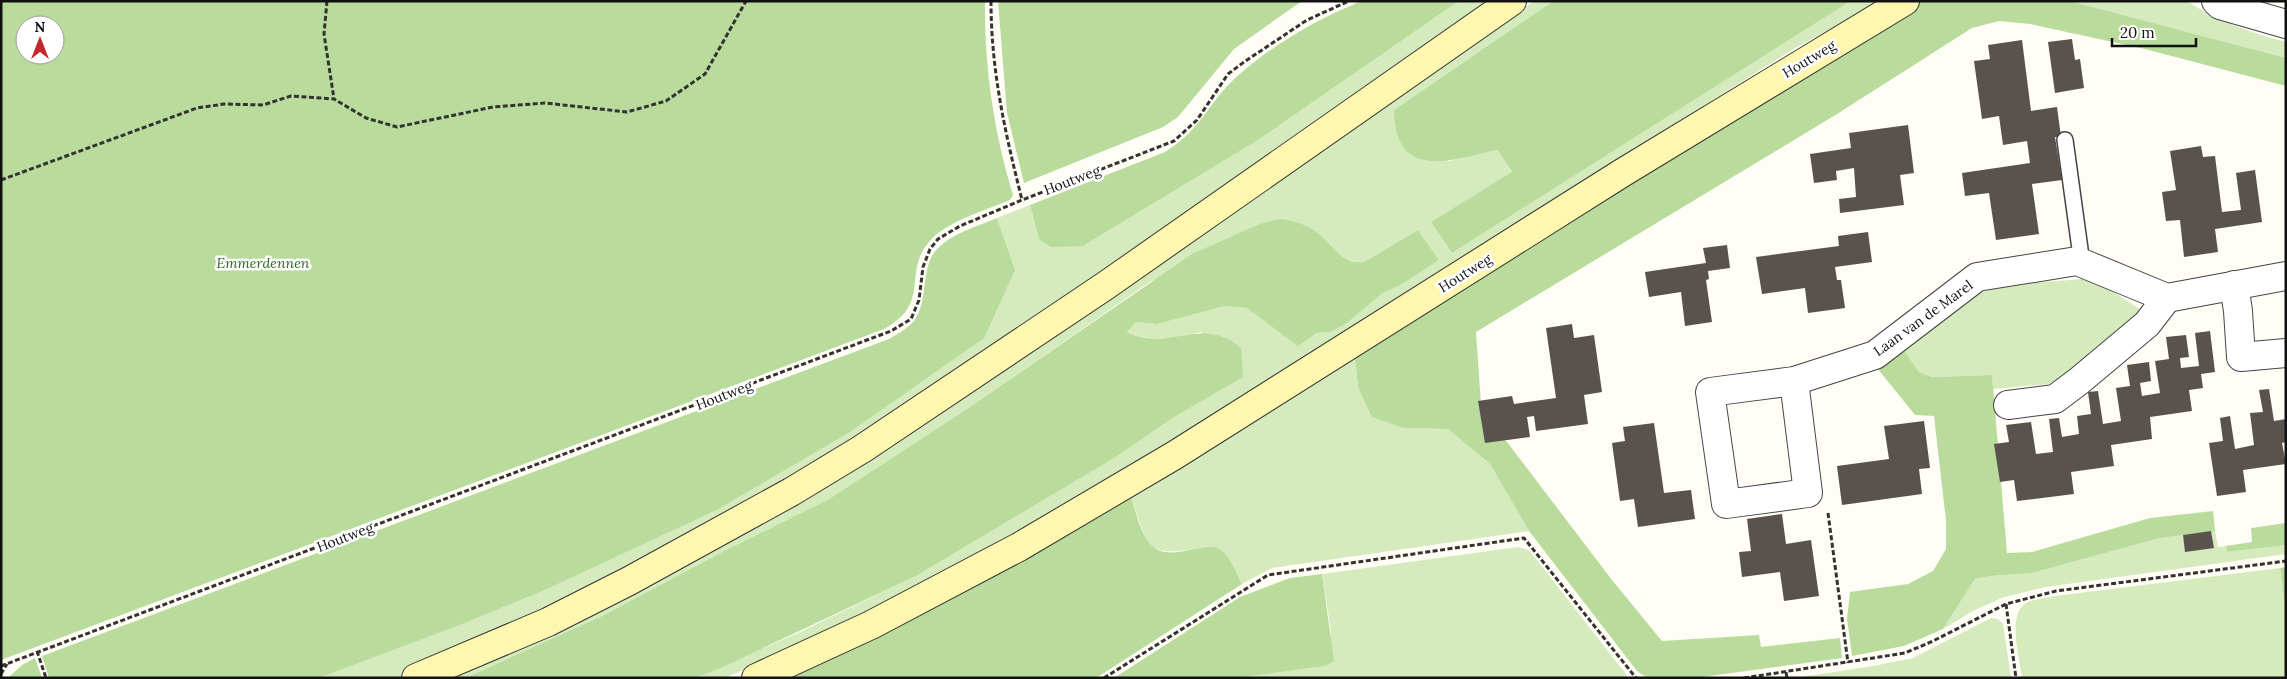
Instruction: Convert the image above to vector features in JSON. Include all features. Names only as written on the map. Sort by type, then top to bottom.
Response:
[{"type":"street","points":[[416,678],[548,622],[621,585],[791,492],[862,449],[1105,286],[1512,1]]},
{"type":"street","name":"Houtweg","points":[[756,678],[871,625],[1019,547],[1175,455],[1679,138],[1905,1]]},
{"type":"street","points":[[2216,1],[2220,5],[2286,24]]},
{"type":"street","points":[[2077,261],[2167,298],[2286,276]]},
{"type":"street","name":"Laan van de Marel","points":[[1808,493],[1726,504],[1710,392],[1794,381],[1875,355],[1978,277],[2077,261]]},
{"type":"street","points":[[2234,285],[2241,357],[2286,353]]},
{"type":"street","points":[[2008,405],[2055,398],[2080,381],[2147,324],[2167,298]]},
{"type":"street","points":[[1794,381],[1808,493]]},
{"type":"lane","points":[[2065,140],[2080,249],[2077,261]]},
{"type":"path","points":[[327,1],[324,34],[334,99]]},
{"type":"path","points":[[1,180],[197,108],[224,104],[263,105],[291,96],[334,99],[366,118],[397,127],[493,108],[545,103],[627,112],[666,102],[705,74],[746,1]]},
{"type":"path","points":[[991,1],[991,35],[1000,114],[1022,200]]},
{"type":"path","name":"Houtweg","points":[[1,666],[891,331],[911,319],[919,300],[923,267],[930,249],[938,239],[960,226],[1174,140],[1197,120],[1228,74],[1307,20],[1349,1]]},
{"type":"path","points":[[1808,493],[1824,495],[1828,508],[1848,663]]},
{"type":"path","points":[[1104,678],[1268,575],[1524,538],[1636,678]]},
{"type":"path","points":[[1744,678],[1905,653],[1934,641],[2006,604],[2056,590],[2286,561]]},
{"type":"path","points":[[2006,604],[2016,678]]},
{"type":"path","points":[[37,652],[46,678]]},
{"type":"path","points":[[1,674],[8,663]]},
{"type":"path","points":[[1786,672],[1787,678]]},
{"type":"green space","name":"Emmerdennen","points":[[1,1],[985,1],[988,75],[1000,148],[1013,195],[1010,200],[978,212],[945,228],[929,242],[921,254],[917,265],[912,298],[907,309],[899,319],[884,329],[1,660]]},
{"type":"green space","points":[[998,1],[1302,1],[1234,49],[1178,117],[1163,127],[1024,183],[1007,113]]},
{"type":"green space","points":[[1362,1],[1459,1],[1258,140],[1083,246],[1051,247],[1039,239],[1030,205],[1165,152],[1189,133],[1230,83],[1254,62],[1298,32]]},
{"type":"green space","points":[[1459,1],[1487,1],[898,412],[765,496],[482,642],[400,677],[319,678],[460,625],[543,591],[717,510],[847,434],[1015,270],[997,218],[1030,205],[1039,239],[1083,246],[1258,140]]},
{"type":"green space","points":[[1534,1],[1553,1],[1394,110],[1449,161],[1499,150],[1512,173],[1431,222],[1452,253],[1851,1],[1885,1],[1795,48],[1184,432],[1047,514],[937,576],[765,661],[724,678],[695,678],[798,633],[916,576],[1116,457],[1174,417],[1202,332],[1173,338],[1155,338],[1127,332],[1136,322],[1157,324],[1225,306],[1247,308],[1298,345],[1317,333],[1331,332],[1347,323],[1380,294],[1404,283],[1439,260],[1418,230],[1364,262],[1356,262],[1336,252],[1314,230],[1151,281],[967,409],[829,499],[724,551],[602,616],[483,671],[466,678],[439,678],[820,492],[962,399]]},
{"type":"green space","points":[[1553,1],[1851,1],[1452,253],[1431,222],[1512,172],[1498,150],[1445,161],[1429,161],[1415,157],[1404,148],[1397,133],[1394,110]]},
{"type":"green space","points":[[1921,1],[2070,1],[2286,58],[2286,86],[2145,49],[2030,24],[1999,21],[1972,28],[1837,114],[1476,332],[1482,418],[1507,442],[1612,580],[1662,641],[1759,635],[1761,647],[1840,638],[1842,658],[1694,678],[1647,678],[1637,671],[1529,531],[1490,464],[1448,429],[1404,428],[1372,417],[1358,387],[1355,357]]},
{"type":"green space","points":[[2070,1],[2187,1],[2210,15],[2235,26],[2286,42],[2286,58]]},
{"type":"green space","points":[[997,218],[1015,270],[984,338],[847,434],[717,510],[543,591],[460,625],[319,678],[49,678],[42,656],[889,339],[911,324],[919,312],[928,264],[938,248],[958,234]]},
{"type":"green space","points":[[1279,219],[1296,222],[1312,229],[1342,256],[1356,262],[1364,262],[1418,230],[1439,260],[1404,283],[1381,294],[1347,323],[1331,332],[1317,333],[1298,346],[1247,308],[1225,306],[1157,324],[1136,322],[1127,332],[1143,337],[1157,339],[1213,334],[1227,338],[1241,348],[1243,377],[1174,417],[1116,457],[916,576],[723,667],[695,678],[466,678],[602,616],[724,551],[829,499],[967,409],[1192,254],[1260,224]]},
{"type":"green space","points":[[2082,279],[2109,289],[2141,310],[2142,315],[2069,375],[2049,384],[1993,389],[1992,375],[1932,377],[1919,372],[1903,349],[1976,294],[2006,285]]},
{"type":"green space","points":[[1903,349],[1919,372],[1932,377],[1992,375],[2007,553],[2032,552],[2150,518],[2213,511],[2215,531],[2160,538],[2032,573],[1996,575],[1975,579],[1943,629],[1904,646],[1852,656],[1847,619],[1850,592],[1908,584],[1933,571],[1946,549],[1946,521],[1934,416],[1915,415],[1877,368]]},
{"type":"green space","points":[[1355,357],[1358,387],[1404,428],[1448,429],[1490,464],[1529,531],[1272,568],[1242,584],[1228,558],[1212,546],[1164,551],[1156,548],[1149,542],[1143,532],[1131,497]]},
{"type":"green space","points":[[1131,497],[1146,538],[1158,550],[1179,552],[1208,547],[1217,548],[1230,560],[1242,584],[1096,678],[792,678],[919,616]]},
{"type":"green space","points":[[2286,523],[2286,545],[2227,552],[2226,546],[2252,542],[2251,528]]},
{"type":"green space","points":[[2211,531],[2215,531],[2218,547],[2226,546],[2227,552],[2286,545],[2286,554],[2046,587],[2004,597],[1973,611],[1943,629],[1975,579],[1996,575],[2032,573],[2160,538],[2183,535],[2186,551],[2214,547]]},
{"type":"green space","points":[[1518,547],[1529,550],[1629,678],[1236,678],[1325,666],[1331,631],[1322,574]]},
{"type":"green space","points":[[2286,567],[2286,615],[2280,568]]},
{"type":"green space","points":[[2280,568],[2286,615],[2286,678],[2022,678],[2017,650],[2016,628],[2020,610],[2028,602],[2055,596]]},
{"type":"green space","points":[[1322,574],[1334,661],[1325,666],[1236,678],[1114,678],[1240,597],[1290,578]]},
{"type":"green space","points":[[1991,618],[1998,619],[2003,624],[2011,678],[1795,678],[1913,658]]},
{"type":"green space","points":[[35,658],[42,678],[8,678],[22,665]]},
{"type":"building","points":[[2072,39],[2075,60],[2080,59],[2084,88],[2055,93],[2048,42]]},
{"type":"building","points":[[2022,40],[2031,111],[2057,107],[2061,137],[2055,137],[2062,180],[2032,184],[2039,234],[1996,240],[1989,193],[1965,196],[1962,173],[2030,163],[2027,141],[2003,145],[1999,116],[1982,119],[1974,61],[1990,59],[1988,45]]},
{"type":"building","points":[[1908,125],[1914,173],[1900,175],[1904,205],[1840,213],[1839,199],[1856,197],[1854,168],[1836,171],[1837,180],[1814,183],[1810,154],[1851,148],[1849,133]]},
{"type":"building","points":[[2201,146],[2203,157],[2215,156],[2222,212],[2241,210],[2236,173],[2255,170],[2262,222],[2215,229],[2218,252],[2184,257],[2180,220],[2166,221],[2162,192],[2176,190],[2170,151]]},
{"type":"building","points":[[1868,232],[1872,262],[1835,267],[1837,280],[1841,280],[1845,308],[1808,313],[1805,288],[1762,294],[1756,257],[1839,246],[1838,236]]},
{"type":"building","points":[[1727,245],[1730,268],[1708,271],[1709,279],[1706,280],[1712,322],[1685,326],[1681,292],[1649,297],[1645,272],[1706,263],[1703,248]]},
{"type":"building","points":[[1572,324],[1574,338],[1594,335],[1602,392],[1584,395],[1588,424],[1536,431],[1534,416],[1527,417],[1530,437],[1485,443],[1478,401],[1512,396],[1514,404],[1556,398],[1546,328]]},
{"type":"building","points":[[2210,331],[2215,372],[2201,374],[2203,388],[2189,390],[2192,411],[2150,417],[2152,439],[2111,445],[2114,466],[2071,472],[2074,494],[2017,501],[2014,480],[2000,482],[1994,444],[2009,442],[2006,425],[2031,422],[2036,454],[2053,452],[2049,419],[2059,418],[2062,437],[2079,434],[2077,416],[2091,414],[2088,392],[2098,391],[2103,424],[2121,421],[2116,388],[2130,386],[2127,365],[2149,362],[2151,381],[2140,383],[2142,396],[2160,393],[2155,361],[2169,359],[2166,337],[2186,335],[2189,357],[2180,358],[2181,368],[2199,366],[2195,333]]},
{"type":"building","points":[[2269,389],[2274,421],[2286,419],[2286,442],[2282,443],[2286,464],[2243,470],[2246,492],[2217,496],[2209,443],[2223,441],[2220,418],[2230,416],[2235,449],[2254,445],[2250,413],[2263,412],[2259,390]]},
{"type":"building","points":[[1924,421],[1930,468],[1919,469],[1922,494],[1842,505],[1837,466],[1889,459],[1884,426]]},
{"type":"building","points":[[1654,423],[1664,493],[1691,490],[1695,519],[1638,527],[1634,499],[1620,501],[1612,443],[1625,441],[1623,427]]},
{"type":"building","points":[[1782,514],[1786,544],[1811,540],[1819,596],[1784,601],[1780,572],[1742,577],[1739,552],[1751,551],[1747,519]]},
{"type":"building","points":[[2211,531],[2214,548],[2185,552],[2183,535]]}]
